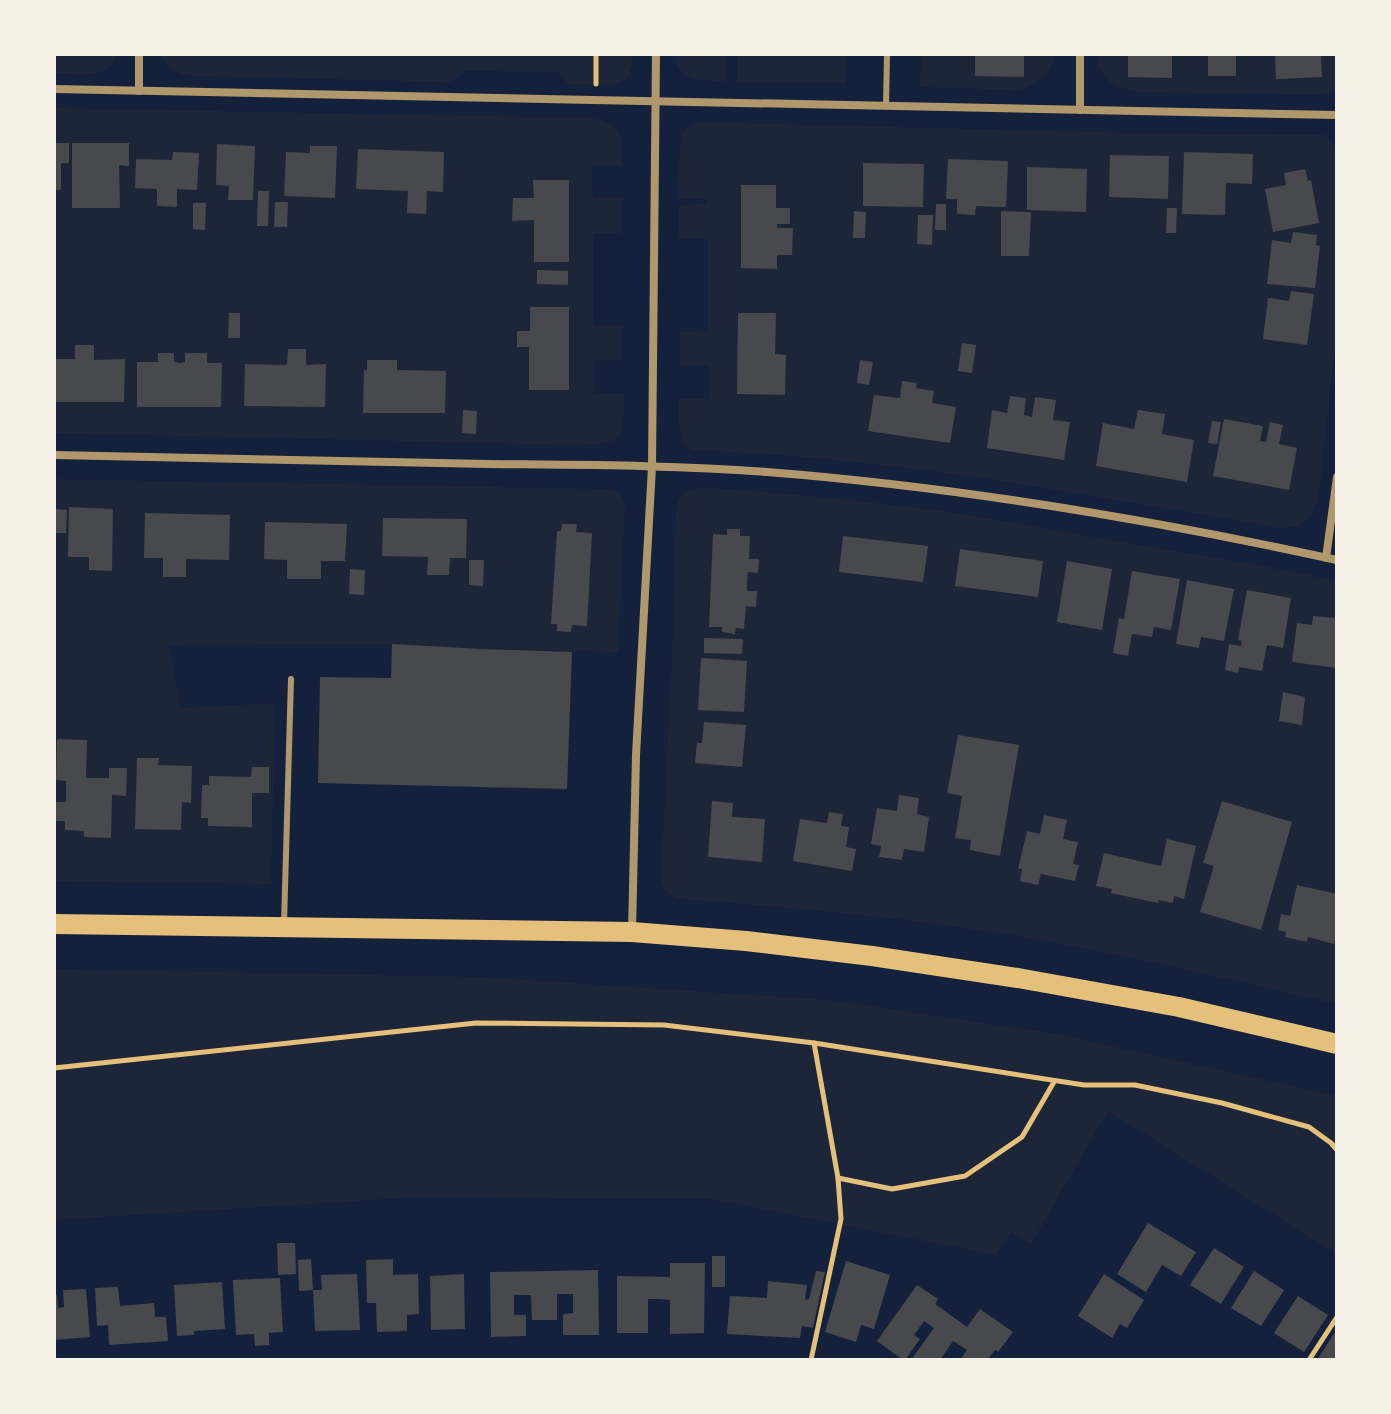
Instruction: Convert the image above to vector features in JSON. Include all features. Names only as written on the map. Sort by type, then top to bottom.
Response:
[{"type":"main road","points":[[54,924],[632,932],[746,941],[1018,978],[1179,1007],[1337,1044]]},
{"type":"street","points":[[139,54],[139,91]]},
{"type":"street","points":[[632,932],[636,755],[652,467],[656,54]]},
{"type":"street","points":[[1080,54],[1080,110]]},
{"type":"street","points":[[54,89],[1337,115]]},
{"type":"street","points":[[54,455],[765,472],[959,492],[1066,508],[1337,560]]},
{"type":"street","points":[[1326,558],[1337,477]]},
{"type":"lane","points":[[886,107],[887,54]]},
{"type":"lane","points":[[284,928],[291,679]]},
{"type":"path","points":[[596,54],[596,101]]},
{"type":"path","points":[[54,1068],[476,1023],[664,1025],[814,1043],[1054,1082],[1135,1085],[1222,1103],[1309,1127],[1337,1150]]},
{"type":"path","points":[[811,1360],[841,1219],[838,1178],[814,1043]]},
{"type":"path","points":[[838,1178],[892,1189],[965,1176],[1022,1137],[1054,1082]]},
{"type":"path","points":[[1309,1360],[1337,1317]]},
{"type":"shaded area","points":[[54,54],[117,54],[113,63],[100,72],[82,74],[54,73]]},
{"type":"shaded area","points":[[162,54],[633,54],[627,79],[614,85],[568,84],[558,72],[466,71],[451,82],[192,76],[172,70]]},
{"type":"shaded area","points":[[675,54],[727,54],[726,81],[701,80],[686,75],[677,63]]},
{"type":"shaded area","points":[[847,54],[846,83],[737,82],[737,55]]},
{"type":"shaded area","points":[[921,54],[1055,54],[1041,79],[1015,90],[920,87]]},
{"type":"shaded area","points":[[1095,54],[1337,54],[1337,89],[1320,95],[1138,92],[1109,81],[1101,71]]},
{"type":"shaded area","points":[[54,108],[592,118],[611,125],[621,139],[622,166],[592,165],[593,198],[622,198],[622,233],[593,233],[593,326],[622,326],[622,360],[593,361],[594,393],[624,393],[624,421],[619,436],[605,443],[577,445],[54,433]]},
{"type":"shaded area","points":[[697,122],[1325,135],[1337,150],[1337,327],[1319,493],[1314,509],[1302,524],[1279,528],[954,474],[826,459],[693,450],[685,446],[679,427],[679,399],[709,399],[709,366],[680,366],[680,332],[708,331],[708,239],[679,239],[679,205],[707,204],[707,199],[678,199],[680,141],[686,130]]},
{"type":"shaded area","points":[[54,479],[610,489],[620,495],[625,507],[618,652],[392,644],[169,645],[181,708],[275,703],[271,884],[54,881]]},
{"type":"shaded area","points":[[702,487],[944,511],[1302,573],[1337,582],[1337,1004],[1034,939],[875,917],[681,899],[668,893],[661,880],[676,512],[683,494]]},
{"type":"shaded area","points":[[54,969],[483,977],[830,1000],[1057,1034],[1337,1096],[1337,1254],[1108,1111],[1031,1244],[1011,1232],[996,1255],[710,1199],[403,1198],[54,1220]]},
{"type":"building","points":[[975,54],[1024,54],[1024,77],[975,76]]},
{"type":"building","points":[[1128,54],[1172,54],[1172,78],[1128,77]]},
{"type":"building","points":[[1208,54],[1236,54],[1236,76],[1208,76]]},
{"type":"building","points":[[1275,54],[1321,54],[1322,77],[1276,79]]},
{"type":"building","points":[[54,143],[69,143],[69,163],[61,163],[61,190],[54,190]]},
{"type":"building","points":[[72,143],[129,143],[129,166],[119,165],[120,208],[72,208]]},
{"type":"building","points":[[217,144],[255,146],[253,200],[228,200],[229,186],[216,185]]},
{"type":"building","points":[[310,146],[337,146],[335,198],[284,196],[286,152],[310,153]]},
{"type":"building","points":[[358,149],[444,152],[443,192],[427,191],[426,214],[407,213],[408,191],[356,189]]},
{"type":"building","points":[[173,152],[199,153],[197,190],[177,189],[177,207],[157,206],[157,189],[135,188],[136,159],[172,160]]},
{"type":"building","points":[[1184,152],[1253,154],[1252,184],[1226,183],[1225,215],[1182,214]]},
{"type":"building","points":[[1110,155],[1169,156],[1168,199],[1109,197]]},
{"type":"building","points":[[948,159],[1008,161],[1006,207],[976,206],[975,215],[957,214],[957,199],[946,199]]},
{"type":"building","points":[[863,163],[924,164],[923,207],[863,206]]},
{"type":"building","points":[[1027,167],[1087,169],[1086,212],[1027,210]]},
{"type":"building","points":[[1305,169],[1308,181],[1311,180],[1319,223],[1273,232],[1265,189],[1286,185],[1284,173]]},
{"type":"building","points":[[533,180],[569,180],[569,262],[534,262],[534,220],[512,221],[513,198],[534,198]]},
{"type":"building","points":[[741,185],[776,185],[776,208],[790,208],[790,224],[777,224],[777,228],[793,228],[792,255],[777,255],[777,269],[741,268]]},
{"type":"building","points":[[258,191],[269,191],[268,226],[257,226]]},
{"type":"building","points":[[275,202],[288,202],[287,227],[274,227]]},
{"type":"building","points":[[193,203],[206,203],[205,230],[193,229]]},
{"type":"building","points":[[936,204],[946,204],[946,230],[935,230]]},
{"type":"building","points":[[1167,208],[1177,208],[1176,233],[1166,233]]},
{"type":"building","points":[[854,211],[866,212],[865,238],[853,238]]},
{"type":"building","points":[[1001,211],[1031,212],[1029,256],[1001,256]]},
{"type":"building","points":[[918,215],[933,215],[932,245],[917,244]]},
{"type":"building","points":[[1293,232],[1317,235],[1316,245],[1320,246],[1315,288],[1267,284],[1272,240],[1291,243]]},
{"type":"building","points":[[537,270],[568,271],[568,285],[537,284]]},
{"type":"building","points":[[1291,291],[1314,294],[1307,345],[1263,339],[1268,298],[1289,301]]},
{"type":"building","points":[[530,307],[569,307],[569,390],[529,390],[529,347],[517,347],[517,331],[530,331]]},
{"type":"building","points":[[229,313],[240,313],[240,338],[228,338]]},
{"type":"building","points":[[738,313],[776,313],[775,354],[786,355],[785,395],[737,394]]},
{"type":"building","points":[[962,343],[976,345],[972,373],[958,371]]},
{"type":"building","points":[[75,345],[94,345],[94,360],[125,359],[124,402],[54,402],[54,359],[75,359]]},
{"type":"building","points":[[288,349],[306,349],[306,365],[326,364],[325,407],[244,406],[245,364],[287,365]]},
{"type":"building","points":[[158,353],[174,353],[174,362],[180,363],[185,362],[185,353],[207,353],[207,363],[222,363],[221,407],[137,407],[137,362],[158,362]]},
{"type":"building","points":[[367,360],[397,360],[397,370],[446,371],[445,413],[363,413]]},
{"type":"building","points":[[860,360],[873,362],[869,385],[857,383]]},
{"type":"building","points":[[902,381],[917,383],[916,388],[934,391],[932,403],[956,407],[950,443],[868,431],[874,395],[900,398]]},
{"type":"building","points":[[1010,396],[1026,398],[1024,415],[1032,417],[1035,397],[1056,400],[1053,420],[1070,422],[1064,460],[987,448],[992,410],[1007,413]]},
{"type":"building","points":[[463,410],[477,411],[476,434],[462,433]]},
{"type":"building","points":[[1138,410],[1165,414],[1162,434],[1194,440],[1187,482],[1096,466],[1103,423],[1134,429]]},
{"type":"building","points":[[1224,419],[1263,426],[1260,441],[1266,442],[1270,422],[1283,425],[1279,444],[1297,448],[1289,490],[1213,476]]},
{"type":"building","points":[[1212,421],[1221,422],[1217,444],[1208,443]]},
{"type":"building","points":[[69,507],[113,509],[112,571],[89,570],[89,557],[68,557]]},
{"type":"building","points":[[55,509],[67,510],[66,533],[54,533]]},
{"type":"building","points":[[145,513],[230,515],[229,560],[186,559],[186,577],[163,577],[163,558],[144,558]]},
{"type":"building","points":[[383,518],[467,519],[466,558],[450,558],[449,575],[427,575],[428,557],[382,556]]},
{"type":"building","points":[[265,522],[347,524],[345,561],[321,561],[321,579],[287,579],[287,560],[264,559]]},
{"type":"building","points":[[562,524],[577,524],[576,532],[592,533],[587,626],[572,625],[571,632],[557,631],[557,624],[551,624],[557,531],[561,531]]},
{"type":"building","points":[[727,529],[740,529],[740,536],[750,536],[749,559],[759,559],[758,573],[748,572],[747,583],[747,591],[757,591],[756,607],[746,606],[744,629],[736,628],[735,634],[722,632],[722,627],[709,627],[713,534],[727,535]]},
{"type":"building","points":[[843,536],[928,546],[923,582],[839,572]]},
{"type":"building","points":[[960,549],[1043,561],[1038,597],[955,586]]},
{"type":"building","points":[[469,560],[484,560],[483,586],[469,585]]},
{"type":"building","points":[[1067,561],[1112,569],[1102,630],[1057,622]]},
{"type":"building","points":[[350,569],[365,570],[364,595],[349,594]]},
{"type":"building","points":[[1132,571],[1180,579],[1171,630],[1154,627],[1152,637],[1132,634],[1128,656],[1113,653],[1119,618],[1124,619]]},
{"type":"building","points":[[1187,580],[1234,589],[1224,641],[1201,637],[1199,648],[1176,644]]},
{"type":"building","points":[[1247,590],[1291,598],[1283,648],[1267,645],[1262,671],[1239,667],[1238,673],[1225,670],[1229,644],[1241,646],[1242,641],[1238,640]]},
{"type":"building","points":[[1313,616],[1337,618],[1337,668],[1292,662],[1297,623],[1312,625]]},
{"type":"building","points":[[704,638],[743,639],[742,654],[704,653]]},
{"type":"building","points":[[392,644],[572,652],[567,789],[318,783],[320,677],[391,678]]},
{"type":"building","points":[[701,658],[747,661],[744,712],[698,710]]},
{"type":"building","points":[[1283,692],[1305,697],[1302,725],[1279,721]]},
{"type":"building","points":[[704,722],[746,725],[742,767],[695,763],[697,743],[702,743]]},
{"type":"building","points":[[958,735],[1019,745],[1000,856],[970,850],[971,840],[955,838],[962,796],[947,793]]},
{"type":"building","points":[[57,739],[87,740],[86,778],[109,778],[109,768],[127,768],[126,796],[112,795],[111,838],[84,837],[84,831],[65,830],[65,821],[56,821],[56,802],[66,802],[66,781],[56,780]]},
{"type":"building","points":[[137,758],[159,758],[158,765],[192,766],[191,803],[182,802],[181,830],[135,829]]},
{"type":"building","points":[[252,767],[269,767],[269,793],[252,793],[252,827],[208,826],[208,818],[201,818],[202,785],[209,785],[209,776],[251,777]]},
{"type":"building","points":[[899,795],[919,798],[917,814],[929,817],[924,852],[904,849],[902,860],[879,857],[881,846],[871,844],[877,808],[897,811]]},
{"type":"building","points":[[712,801],[733,803],[732,817],[765,819],[762,862],[708,857]]},
{"type":"building","points":[[1222,801],[1292,822],[1261,930],[1200,912],[1214,866],[1203,863]]},
{"type":"building","points":[[829,812],[843,814],[841,826],[849,827],[846,847],[856,849],[852,871],[793,861],[800,819],[827,823]]},
{"type":"building","points":[[1044,815],[1067,820],[1063,839],[1078,842],[1073,864],[1079,865],[1075,881],[1041,874],[1038,885],[1020,881],[1022,869],[1018,869],[1027,831],[1040,834]]},
{"type":"building","points":[[1167,839],[1196,846],[1184,899],[1174,896],[1173,903],[1159,900],[1158,903],[1111,893],[1112,889],[1096,886],[1104,853],[1161,866]]},
{"type":"building","points":[[1297,885],[1337,894],[1334,944],[1308,937],[1307,942],[1285,937],[1286,932],[1278,930],[1281,914],[1290,916]]},
{"type":"building","points":[[1148,1223],[1196,1252],[1181,1276],[1162,1265],[1146,1292],[1117,1274]]},
{"type":"building","points":[[277,1243],[295,1243],[296,1274],[278,1275]]},
{"type":"building","points":[[1214,1248],[1244,1267],[1221,1304],[1190,1285]]},
{"type":"building","points":[[712,1256],[725,1256],[725,1287],[712,1287]]},
{"type":"building","points":[[311,1259],[313,1290],[299,1291],[298,1260]]},
{"type":"building","points":[[393,1259],[393,1275],[418,1274],[419,1314],[407,1315],[407,1331],[377,1332],[376,1303],[367,1303],[366,1260]]},
{"type":"building","points":[[846,1261],[890,1275],[874,1329],[861,1325],[856,1342],[825,1332]]},
{"type":"building","points":[[670,1263],[705,1263],[704,1333],[670,1334],[670,1300],[648,1299],[648,1333],[617,1333],[617,1276],[670,1277]]},
{"type":"building","points":[[598,1270],[599,1335],[563,1335],[563,1314],[573,1313],[573,1294],[557,1294],[557,1320],[532,1320],[531,1295],[514,1295],[514,1315],[526,1315],[526,1336],[491,1337],[490,1272]]},
{"type":"building","points":[[816,1271],[825,1272],[813,1328],[802,1326],[800,1338],[727,1334],[730,1296],[767,1298],[768,1281],[807,1285],[805,1300],[809,1299]]},
{"type":"building","points":[[1254,1271],[1284,1290],[1261,1326],[1231,1308]]},
{"type":"building","points":[[357,1274],[360,1330],[315,1331],[313,1290],[322,1290],[321,1275]]},
{"type":"building","points":[[464,1274],[465,1329],[431,1330],[430,1276]]},
{"type":"building","points":[[1104,1274],[1144,1300],[1127,1328],[1120,1324],[1112,1338],[1078,1316]]},
{"type":"building","points":[[280,1278],[283,1332],[269,1333],[269,1345],[255,1346],[254,1334],[236,1335],[233,1280]]},
{"type":"building","points":[[222,1282],[225,1329],[194,1331],[194,1335],[177,1336],[174,1285]]},
{"type":"building","points":[[917,1285],[938,1299],[935,1304],[967,1327],[980,1309],[1013,1332],[998,1352],[995,1350],[987,1360],[960,1360],[967,1350],[953,1341],[940,1360],[911,1360],[934,1328],[924,1321],[914,1335],[920,1339],[903,1360],[877,1341]]},
{"type":"building","points":[[118,1287],[120,1306],[154,1303],[155,1317],[166,1317],[168,1341],[109,1345],[108,1325],[97,1326],[95,1288]]},
{"type":"building","points":[[86,1289],[90,1337],[54,1340],[54,1295],[57,1295],[58,1308],[64,1307],[63,1290]]},
{"type":"building","points":[[1298,1296],[1328,1315],[1304,1352],[1274,1333]]},
{"type":"building","points":[[1337,1329],[1337,1360],[1317,1360]]}]
